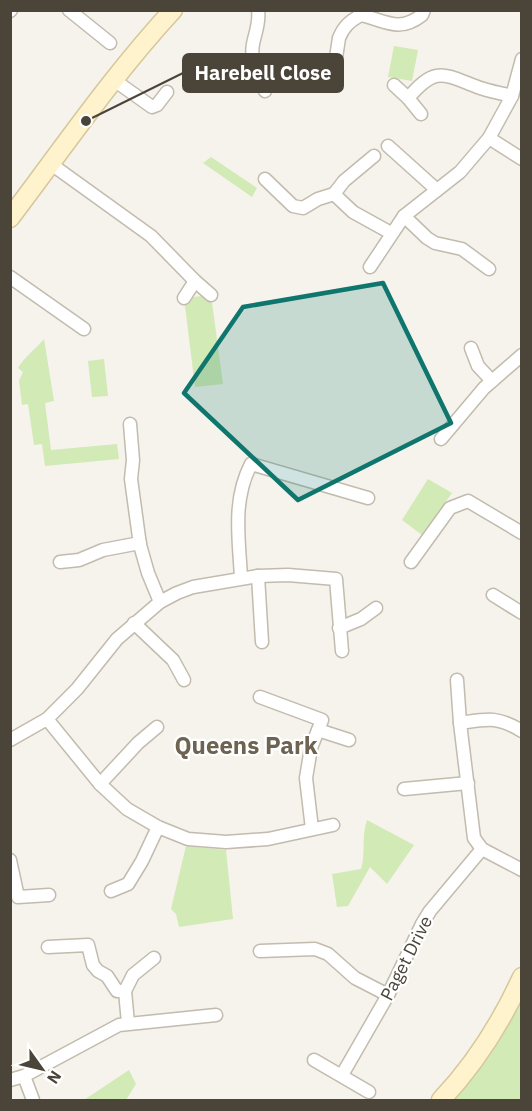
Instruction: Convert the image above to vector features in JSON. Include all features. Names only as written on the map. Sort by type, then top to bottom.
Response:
[{"type":"street","points":[[69,10],[110,43]]},
{"type":"street","points":[[10,218],[114,80],[173,10]]},
{"type":"street","points":[[258,10],[258,24],[252,54],[253,65],[265,91]]},
{"type":"street","points":[[332,84],[339,38],[348,22],[360,13],[391,24],[406,25],[422,15],[424,10]]},
{"type":"street","points":[[370,267],[404,216],[460,172],[489,138],[512,96],[522,59]]},
{"type":"street","points":[[408,98],[427,79],[439,75],[512,96]]},
{"type":"street","points":[[114,80],[152,107],[157,105],[167,92]]},
{"type":"street","points":[[394,85],[422,114]]},
{"type":"street","points":[[489,138],[522,159]]},
{"type":"street","points":[[388,146],[437,190]]},
{"type":"street","points":[[266,178],[293,206],[303,208],[318,199],[334,194],[344,181],[374,156]]},
{"type":"street","points":[[51,164],[151,236],[211,295]]},
{"type":"street","points":[[334,194],[353,212],[391,233]]},
{"type":"street","points":[[404,216],[435,243],[462,249],[489,269]]},
{"type":"street","points":[[10,277],[84,329]]},
{"type":"street","points":[[184,298],[195,281]]},
{"type":"street","points":[[471,348],[478,366],[492,381]]},
{"type":"street","points":[[441,439],[492,381],[522,355]]},
{"type":"street","points":[[130,424],[133,460],[131,479],[140,543],[148,573],[160,602]]},
{"type":"street","points":[[242,578],[237,517],[243,480],[251,464],[368,498]]},
{"type":"street","points":[[411,562],[450,508],[468,501],[522,533]]},
{"type":"street","points":[[60,562],[79,560],[103,550],[140,543]]},
{"type":"street","points":[[10,740],[47,719],[77,689],[104,653],[134,623],[160,602],[193,587],[258,576],[288,575],[336,579],[342,651]]},
{"type":"street","points":[[258,576],[262,642]]},
{"type":"street","points":[[493,595],[521,611]]},
{"type":"street","points":[[339,628],[362,618],[375,608]]},
{"type":"street","points":[[134,623],[173,660],[184,680]]},
{"type":"street","points":[[457,680],[474,837],[482,849],[522,870]]},
{"type":"street","points":[[260,697],[322,720],[308,762],[306,778],[312,829]]},
{"type":"street","points":[[47,719],[100,784],[127,809],[158,827],[188,838],[226,842],[268,839],[333,825]]},
{"type":"street","points":[[460,723],[496,719],[505,721],[522,731]]},
{"type":"street","points":[[100,784],[138,743],[158,727]]},
{"type":"street","points":[[318,730],[349,740]]},
{"type":"street","points":[[404,789],[468,783]]},
{"type":"street","points":[[111,891],[128,884],[158,827]]},
{"type":"street","name":"Paget Drive","points":[[342,1075],[388,995],[430,911],[482,849]]},
{"type":"street","points":[[10,860],[18,897],[49,896]]},
{"type":"street","points":[[48,947],[88,945],[93,965],[98,971],[108,976],[117,991],[125,991]]},
{"type":"street","points":[[260,951],[315,949],[328,954],[355,978],[388,995]]},
{"type":"street","points":[[128,1023],[125,991],[133,975],[154,958]]},
{"type":"street","points":[[441,1101],[484,1047],[509,1005],[522,977]]},
{"type":"street","points":[[10,1080],[24,1076],[119,1025],[216,1015]]},
{"type":"street","points":[[314,1060],[369,1092]]},
{"type":"street","points":[[24,1076],[33,1101]]},
{"type":"highlighted area","points":[[383,283],[451,423],[298,500],[184,393],[243,307]]},
{"type":"green space","points":[[394,46],[418,50],[412,81],[388,77]]},
{"type":"green space","points":[[211,157],[257,188],[252,197],[203,163]]},
{"type":"green space","points":[[211,295],[223,384],[195,387],[184,298]]},
{"type":"green space","points":[[44,339],[54,401],[45,403],[51,450],[117,444],[119,459],[45,466],[42,444],[34,445],[28,404],[22,405],[19,381],[23,372],[18,368]]},
{"type":"green space","points":[[104,359],[108,396],[92,397],[88,361]]},
{"type":"green space","points":[[428,479],[452,493],[422,535],[402,520]]},
{"type":"green space","points":[[367,820],[414,845],[387,884],[370,867],[348,906],[337,907],[332,874],[361,869]]},
{"type":"green space","points":[[186,846],[226,850],[233,919],[179,927],[176,914],[171,909]]},
{"type":"green space","points":[[521,999],[521,1100],[452,1100],[499,1039]]},
{"type":"green space","points":[[129,1070],[136,1084],[126,1100],[84,1100]]},
{"type":"place","name":"Harebell Close","points":[[86,121]]},
{"type":"district","name":"Queens Park","points":[[246,745]]}]
